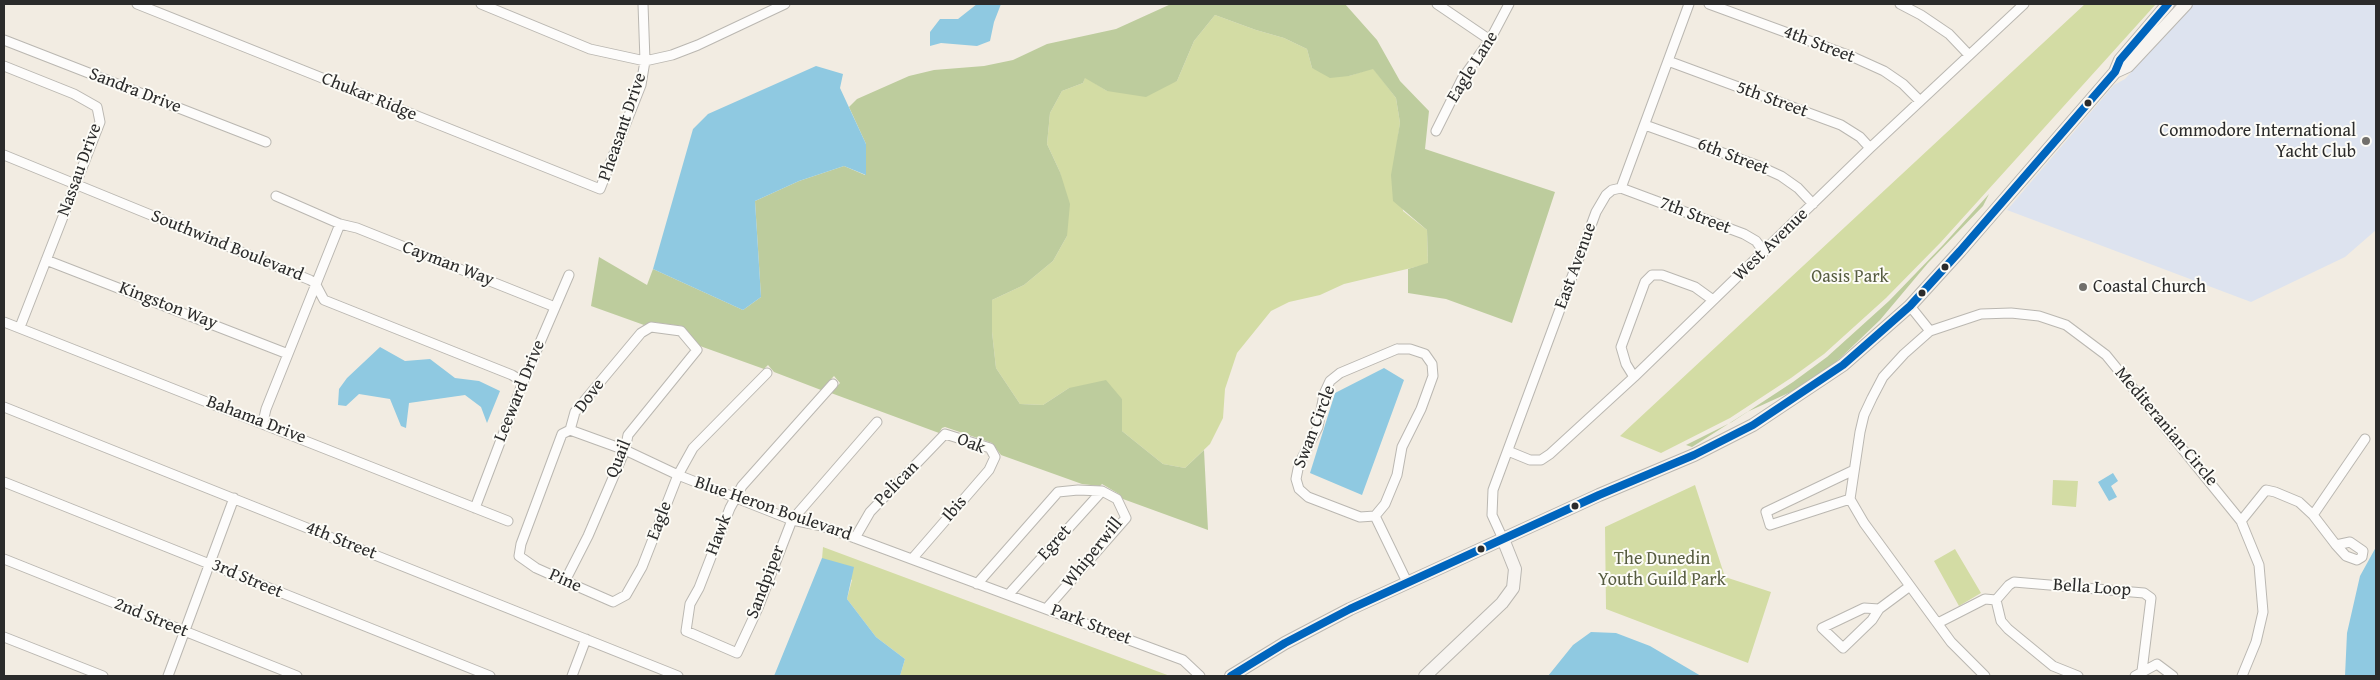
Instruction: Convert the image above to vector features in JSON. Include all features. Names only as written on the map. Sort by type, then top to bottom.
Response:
[{"type":"main road","points":[[1231,676],[1285,643],[1407,582],[1599,495],[1694,455],[1753,425],[1843,365],[1910,306],[2115,72],[2120,60],[2168,4]]},
{"type":"main road","points":[[2115,72],[2128,66],[2186,4]]},
{"type":"main road","points":[[1425,676],[1502,603],[1513,588],[1515,569],[1503,539]]},
{"type":"street","name":"Chukar Ridge","points":[[141,4],[600,189]]},
{"type":"street","points":[[481,4],[590,49],[645,61],[672,55],[698,45],[785,4]]},
{"type":"street","name":"Pheasant Drive","points":[[600,189],[641,85],[645,61],[643,4]]},
{"type":"street","points":[[1437,4],[1490,40]]},
{"type":"street","name":"Eagle Lane","points":[[1436,131],[1462,78],[1490,40],[1509,4]]},
{"type":"street","points":[[1621,188],[1689,4]]},
{"type":"street","name":"4th Street","points":[[1709,4],[1852,57],[1884,71],[1903,84],[1920,101]]},
{"type":"street","points":[[1900,4],[1921,15],[1949,34],[1969,55]]},
{"type":"street","name":"West Avenue","points":[[1508,451],[1530,460],[1541,460],[1634,377],[2020,5]]},
{"type":"street","name":"Sandra Drive","points":[[4,40],[266,142]]},
{"type":"street","name":"5th Street","points":[[1668,61],[1841,125],[1860,137],[1870,148]]},
{"type":"street","name":"Nassau Drive","points":[[4,66],[74,94],[97,107],[100,122],[20,327]]},
{"type":"street","name":"6th Street","points":[[1645,125],[1759,166],[1781,176],[1798,188],[1813,204]]},
{"type":"street","name":"Southwind Boulevard","points":[[4,155],[315,283],[324,300],[512,375],[523,382]]},
{"type":"street","name":"7th Street","points":[[1621,188],[1744,234],[1756,241],[1764,252]]},
{"type":"street","name":"East Avenue","points":[[1503,539],[1492,514],[1493,490],[1596,212],[1606,195],[1612,190],[1621,188]]},
{"type":"street","name":"Cayman Way","points":[[276,196],[340,224],[357,228],[555,307]]},
{"type":"street","points":[[263,422],[315,283],[340,224]]},
{"type":"street","name":"Kingston Way","points":[[46,260],[288,354]]},
{"type":"street","name":"Leeward Drive","points":[[475,508],[523,382],[569,275]]},
{"type":"street","points":[[1634,377],[1626,364],[1621,347],[1645,282],[1652,275],[1662,275],[1695,287],[1713,300]]},
{"type":"street","points":[[1910,306],[1930,331]]},
{"type":"street","name":"Mediteranian Circle","points":[[1850,499],[1864,415],[1872,398],[1883,377],[1904,354],[1930,331],[1981,314],[2011,313],[2039,316],[2066,325],[2106,355],[2241,521],[2259,565],[2263,603],[2256,642],[2242,676]]},
{"type":"street","name":"Bahama Drive","points":[[4,322],[263,422],[508,521]]},
{"type":"street","name":"Dove","points":[[519,556],[520,544],[562,434],[570,430],[575,412],[641,333],[651,327],[681,331],[697,350]]},
{"type":"street","name":"Swan Circle","points":[[1397,349],[1410,349],[1424,354],[1432,364],[1433,376],[1421,409],[1402,447],[1397,475],[1386,504],[1375,516],[1360,517],[1308,497],[1299,490],[1296,479],[1299,464],[1318,427],[1324,394],[1330,381],[1340,373],[1397,349]]},
{"type":"street","name":"Quail","points":[[565,582],[588,536],[624,450],[628,435],[697,350]]},
{"type":"street","name":"Eagle","points":[[613,602],[626,595],[642,567],[678,475],[694,448],[767,373]]},
{"type":"street","name":"Hawk","points":[[737,654],[686,631],[690,604],[735,498],[742,486],[833,384]]},
{"type":"street","name":"4th Street","points":[[4,407],[678,676]]},
{"type":"street","name":"Sandpiper","points":[[737,654],[758,608],[792,520],[877,422]]},
{"type":"street","name":"Blue Heron Boulevard","points":[[570,430],[624,450],[678,475],[792,520],[822,526],[977,584]]},
{"type":"street","name":"Oak","points":[[945,434],[990,448],[995,457]]},
{"type":"street","name":"Pelican","points":[[855,538],[870,512],[945,434]]},
{"type":"street","points":[[2313,515],[2365,440]]},
{"type":"street","name":"Ibis","points":[[912,559],[989,470],[995,457]]},
{"type":"street","points":[[1854,470],[1766,512],[1770,525],[1850,499],[1864,523],[1951,642],[1985,676]]},
{"type":"street","name":"3rd Street","points":[[4,482],[211,564],[249,582],[490,676]]},
{"type":"street","name":"Whiperwill","points":[[977,584],[1058,492],[1078,490],[1102,491],[1117,498],[1126,518],[1047,608]]},
{"type":"street","points":[[2241,521],[2266,490],[2299,502],[2313,515],[2336,545]]},
{"type":"street","name":"Egret","points":[[1009,594],[1102,491]]},
{"type":"street","points":[[168,676],[234,498]]},
{"type":"street","points":[[1375,516],[1407,582]]},
{"type":"street","name":"Pine","points":[[519,556],[536,568],[613,602]]},
{"type":"street","name":"2nd Street","points":[[4,559],[297,676]]},
{"type":"street","name":"Bella Loop","points":[[1996,600],[2014,582],[2144,593],[2151,598],[2139,673]]},
{"type":"street","name":"Park Street","points":[[977,584],[1047,608],[1183,660],[1200,676]]},
{"type":"street","points":[[1879,609],[1864,608],[1822,628],[1843,648],[1872,620],[1879,609],[1910,586]]},
{"type":"street","points":[[1938,623],[1984,599],[1996,600],[2001,621],[2008,629],[2053,666],[2078,676]]},
{"type":"street","points":[[4,637],[103,676]]},
{"type":"street","points":[[572,676],[586,639]]},
{"type":"street","name":"Bella Loop","points":[[2139,673],[2157,664],[2173,676]]},
{"type":"street","points":[[648,676],[652,667]]},
{"type":"shaded area","points":[[2193,4],[2376,4],[2376,230],[2345,257],[2251,302],[2007,210],[2114,85],[2125,79]]},
{"type":"green space","points":[[1171,4],[1345,4],[1377,40],[1400,81],[1429,111],[1425,149],[1555,192],[1512,323],[1446,299],[1408,293],[1408,269],[1428,263],[1427,230],[1393,201],[1391,175],[1400,123],[1396,98],[1373,69],[1349,76],[1330,78],[1312,68],[1307,49],[1284,38],[1215,15],[1194,41],[1177,81],[1146,97],[1107,91],[1085,78],[1083,83],[1062,91],[1050,113],[1047,144],[1060,172],[1070,204],[1067,236],[1053,261],[1024,285],[992,300],[992,332],[996,368],[1020,404],[1043,405],[1069,388],[1106,380],[1122,399],[1122,431],[1163,464],[1185,468],[1204,450],[1208,530],[1123,499],[1119,494],[1102,484],[1100,486],[1082,484],[1001,455],[992,443],[945,427],[939,433],[831,393],[840,383],[834,376],[821,390],[774,372],[768,365],[764,369],[700,346],[682,326],[652,322],[644,325],[591,306],[599,257],[647,285],[653,269],[743,310],[761,297],[755,201],[799,181],[844,166],[865,175],[866,144],[849,107],[857,99],[909,76],[934,70],[984,66],[1013,60],[1047,44],[1116,29]]},
{"type":"green space","name":"Oasis Park","points":[[2085,4],[2156,4],[1941,242],[1886,298],[1824,354],[1730,418],[1661,453],[1620,436]]},
{"type":"green space","points":[[1215,15],[1284,38],[1307,49],[1312,68],[1349,76],[1373,68],[1396,98],[1400,123],[1397,144],[1403,211],[1427,230],[1428,264],[1344,284],[1320,295],[1289,302],[1271,311],[1237,353],[1225,389],[1223,418],[1210,444],[1185,468],[1163,464],[1122,431],[1122,399],[1069,388],[1043,405],[1020,404],[996,368],[992,332],[992,300],[1024,285],[1053,261],[1067,236],[1060,172],[1047,144],[1050,113],[1062,91],[1083,83],[1085,77],[1107,91],[1177,81],[1194,41]]},
{"type":"green space","points":[[1989,194],[1983,206],[1928,263],[1880,320],[1831,367],[1806,385],[1748,412],[1827,357],[1889,301]]},
{"type":"green space","points":[[1729,424],[1692,447],[1686,445]]},
{"type":"green space","points":[[2053,480],[2078,481],[2076,507],[2052,505]]},
{"type":"green space","name":"The Dunedin Youth Guild Park","points":[[1695,485],[1725,577],[1771,592],[1748,663],[1606,609],[1605,527]]},
{"type":"green space","points":[[823,547],[1170,676],[900,676],[905,659],[876,637],[847,599],[852,580],[822,559]]},
{"type":"green space","points":[[1955,549],[1981,593],[1959,606],[1934,561]]},
{"type":"water","points":[[977,4],[1001,4],[994,22],[990,41],[977,46],[941,43],[930,46],[930,32],[940,19],[958,19]]},
{"type":"water","points":[[816,66],[843,74],[840,88],[866,144],[866,175],[844,166],[799,181],[755,201],[761,297],[743,310],[653,269],[693,129],[708,114]]},
{"type":"water","points":[[380,347],[405,361],[430,359],[455,378],[479,381],[500,391],[487,423],[481,407],[465,395],[409,403],[406,428],[401,426],[390,399],[359,394],[346,406],[338,405],[339,389],[347,378]]},
{"type":"water","points":[[1384,368],[1404,380],[1362,495],[1310,473],[1335,393]]},
{"type":"water","points":[[2113,473],[2118,481],[2111,486],[2117,497],[2109,501],[2098,482]]},
{"type":"water","points":[[2376,547],[2376,676],[2345,676],[2347,633],[2360,576]]},
{"type":"water","points":[[822,558],[854,567],[847,599],[876,637],[905,659],[900,676],[774,676]]},
{"type":"water","points":[[1591,632],[1616,633],[1650,646],[1701,676],[1548,676],[1573,645]]},
{"type":"transit line","points":[[1231,676],[1285,643],[1350,609],[1599,495],[1694,455],[1753,425],[1843,365],[1910,306],[1960,251],[2115,72],[2120,60],[2168,4]]},
{"type":"place","name":"Commodore International Yacht Club","points":[[2366,141]]},
{"type":"place","name":"Coastal Church","points":[[2083,287]]}]
